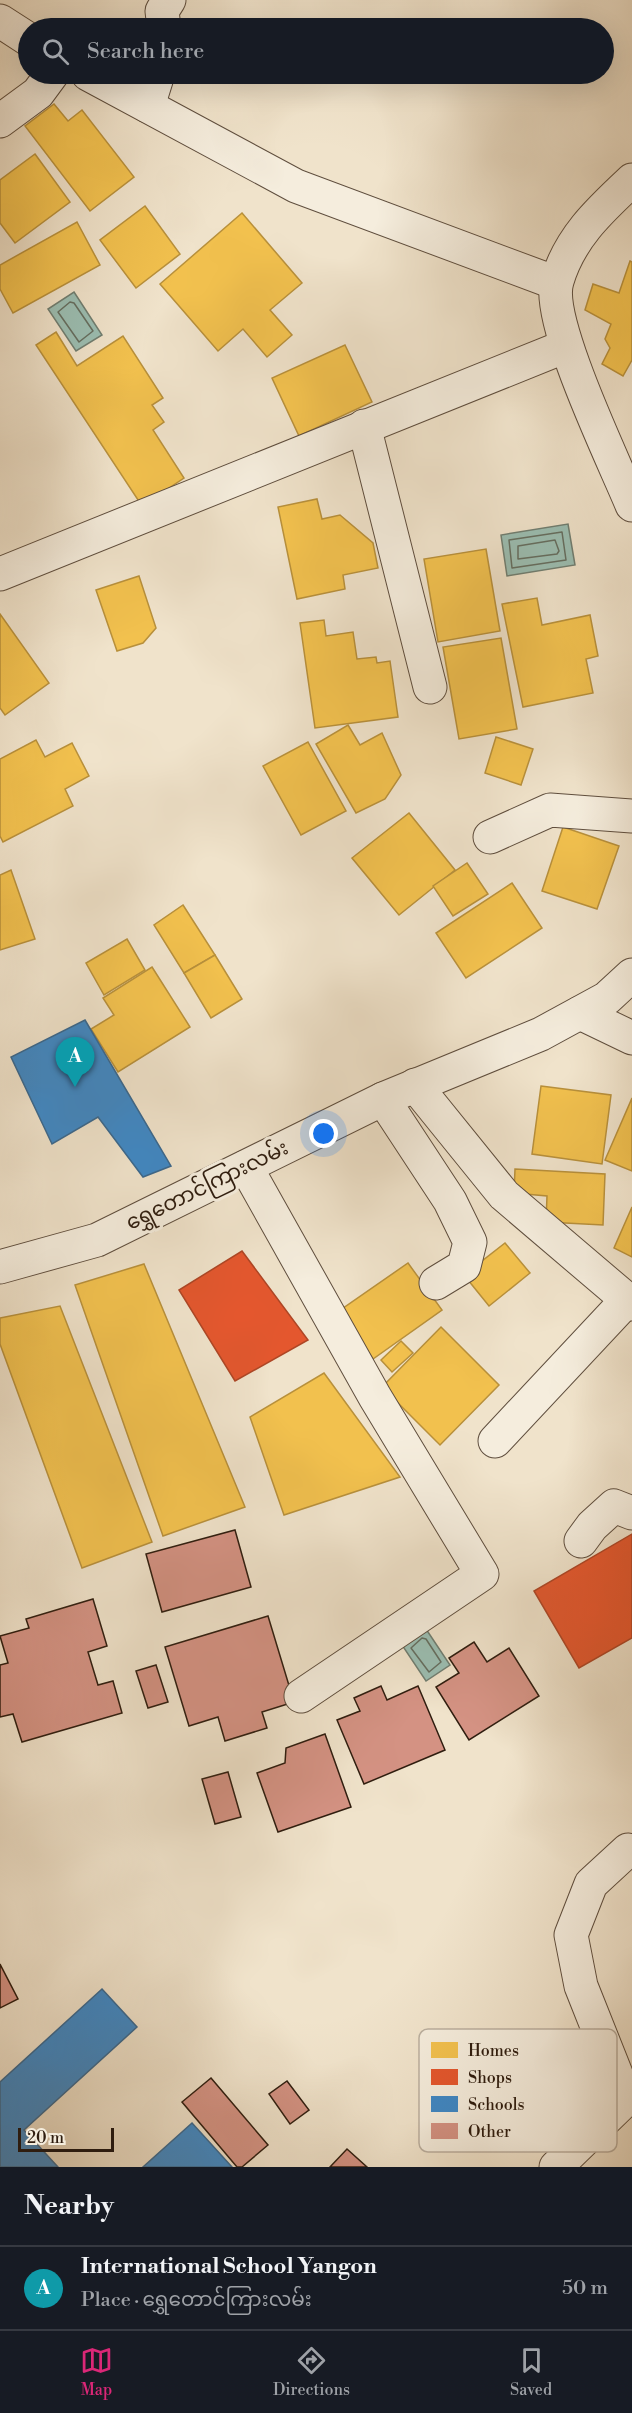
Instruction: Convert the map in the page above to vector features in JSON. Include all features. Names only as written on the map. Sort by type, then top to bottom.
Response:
[{"type":"street","points":[[163,18],[162,11],[169,0]]},
{"type":"street","points":[[0,21],[18,33]]},
{"type":"street","points":[[0,121],[38,93],[45,84]]},
{"type":"street","points":[[107,84],[296,186],[556,283]]},
{"type":"street","points":[[148,106],[155,84]]},
{"type":"street","points":[[632,180],[587,222],[569,252],[556,283],[562,331],[632,505]]},
{"type":"street","points":[[0,574],[364,426],[562,331]]},
{"type":"street","points":[[364,426],[430,687]]},
{"type":"street","points":[[490,837],[550,810],[632,816]]},
{"type":"street","name":"ရွှေတောင်ကြားလမ်း","points":[[0,1266],[97,1240],[382,1099],[542,1034],[607,998],[632,975]]},
{"type":"street","points":[[580,1012],[632,1038]]},
{"type":"street","points":[[415,1085],[504,1195],[630,1302],[495,1441]]},
{"type":"street","points":[[382,1099],[450,1201],[470,1242],[464,1266],[436,1283]]},
{"type":"street","points":[[246,1167],[375,1397],[482,1574],[301,1696]]},
{"type":"street","points":[[581,1541],[592,1526],[614,1506],[632,1513]]},
{"type":"street","points":[[599,2029],[581,1986],[571,1935],[591,1884],[628,1850]]},
{"type":"street","points":[[617,2072],[629,2101],[617,2112]]},
{"type":"street","points":[[556,2167],[573,2152]]},
{"type":"water","points":[[74,292],[102,335],[76,351],[48,309]]},
{"type":"water","points":[[568,524],[575,565],[507,576],[501,535]]},
{"type":"water","points":[[426,1629],[450,1665],[426,1681],[402,1645]]},
{"type":"building: Homes","points":[[54,104],[68,121],[82,110],[134,177],[90,211],[25,126]]},
{"type":"building: Homes","points":[[35,154],[70,202],[15,243],[0,223],[0,180]]},
{"type":"building: Homes","points":[[145,206],[180,254],[136,288],[100,240]]},
{"type":"building: Homes","points":[[242,213],[302,283],[270,310],[292,335],[267,357],[243,329],[218,351],[160,284]]},
{"type":"building: Homes","points":[[77,222],[100,265],[13,313],[0,289],[0,265]]},
{"type":"building: Homes","points":[[630,261],[632,262],[632,360],[623,376],[602,364],[610,348],[605,339],[611,324],[585,310],[593,284],[619,293]]},
{"type":"building: Homes","points":[[56,332],[77,366],[123,336],[163,398],[152,405],[164,422],[153,430],[184,478],[142,506],[36,345]]},
{"type":"building: Homes","points":[[345,345],[372,402],[299,436],[272,378]]},
{"type":"building: Homes","points":[[317,499],[322,519],[340,515],[373,543],[378,568],[343,575],[345,589],[297,599],[278,507]]},
{"type":"building: Homes","points":[[486,549],[500,631],[438,642],[424,559]]},
{"type":"building: Homes","points":[[139,576],[156,628],[143,643],[117,651],[96,590]]},
{"type":"building: Homes","points":[[537,598],[542,625],[590,615],[598,656],[586,659],[593,693],[523,707],[502,604]]},
{"type":"building: Homes","points":[[0,614],[49,683],[5,715],[0,708]]},
{"type":"building: Homes","points":[[324,620],[326,636],[353,632],[357,659],[376,657],[377,663],[390,661],[398,717],[315,728],[300,623]]},
{"type":"building: Homes","points":[[501,638],[517,729],[459,739],[443,647]]},
{"type":"building: Homes","points":[[348,725],[360,745],[382,733],[401,775],[385,799],[356,813],[316,744]]},
{"type":"building: Homes","points":[[496,737],[533,749],[521,785],[485,773]]},
{"type":"building: Homes","points":[[36,740],[45,757],[72,743],[89,776],[65,789],[73,806],[3,842],[0,836],[0,759]]},
{"type":"building: Homes","points":[[308,742],[346,811],[301,835],[263,766]]},
{"type":"building: Homes","points":[[409,813],[455,870],[399,915],[352,858]]},
{"type":"building: Homes","points":[[563,827],[619,846],[597,909],[542,891]]},
{"type":"building: Homes","points":[[467,863],[488,894],[453,916],[433,886]]},
{"type":"building: Homes","points":[[11,870],[35,939],[0,950],[0,875]]},
{"type":"building: Homes","points":[[512,883],[542,928],[466,978],[436,933]]},
{"type":"building: Homes","points":[[183,905],[215,955],[184,973],[154,925]]},
{"type":"building: Homes","points":[[127,939],[145,970],[104,995],[86,963]]},
{"type":"building: Homes","points":[[215,955],[242,999],[211,1018],[184,973]]},
{"type":"building: Homes","points":[[152,967],[190,1027],[118,1072],[91,1029],[114,1015],[103,998]]},
{"type":"building: Homes","points":[[541,1086],[611,1095],[602,1164],[532,1154]]},
{"type":"building: Homes","points":[[632,1098],[632,1171],[605,1160]]},
{"type":"building: Homes","points":[[515,1169],[605,1174],[603,1225],[546,1222],[547,1196],[514,1193]]},
{"type":"building: Homes","points":[[632,1207],[632,1257],[614,1248]]},
{"type":"building: Homes","points":[[505,1243],[530,1273],[489,1306],[464,1275]]},
{"type":"building: Homes","points":[[408,1263],[442,1310],[373,1359],[339,1311]]},
{"type":"building: Homes","points":[[144,1264],[245,1507],[163,1536],[75,1285]]},
{"type":"building: Homes","points":[[60,1306],[152,1542],[82,1568],[0,1344],[0,1318]]},
{"type":"building: Homes","points":[[441,1327],[499,1385],[440,1445],[382,1387]]},
{"type":"building: Homes","points":[[401,1341],[413,1353],[392,1372],[381,1360]]},
{"type":"building: Homes","points":[[324,1373],[400,1477],[284,1515],[250,1417]]},
{"type":"building: Shops","points":[[242,1251],[308,1340],[235,1381],[179,1290]]},
{"type":"building: Shops","points":[[632,1534],[632,1638],[579,1668],[534,1591]]},
{"type":"building: Schools","points":[[85,1020],[171,1166],[143,1177],[98,1117],[52,1144],[11,1057]]},
{"type":"building: Schools","points":[[102,1989],[137,2027],[24,2130],[58,2167],[0,2167],[0,2082]]},
{"type":"building: Schools","points":[[192,2123],[232,2167],[143,2167]]},
{"type":"building: Other","points":[[235,1530],[251,1587],[162,1612],[146,1554]]},
{"type":"building: Other","points":[[93,1599],[107,1646],[88,1652],[98,1685],[113,1681],[122,1713],[22,1742],[13,1714],[0,1717],[0,1665],[8,1663],[0,1636],[29,1628],[26,1619]]},
{"type":"building: Other","points":[[268,1616],[294,1702],[262,1712],[267,1728],[225,1741],[218,1717],[189,1726],[165,1647]]},
{"type":"building: Other","points":[[474,1642],[487,1662],[509,1648],[539,1696],[469,1740],[436,1687],[459,1673],[449,1658]]},
{"type":"building: Other","points":[[156,1665],[168,1702],[148,1708],[136,1671]]},
{"type":"building: Other","points":[[381,1686],[387,1700],[418,1686],[445,1750],[364,1784],[337,1720],[360,1711],[354,1698]]},
{"type":"building: Other","points":[[325,1734],[351,1807],[278,1832],[257,1773],[285,1763],[286,1748]]},
{"type":"building: Other","points":[[228,1772],[241,1817],[215,1824],[202,1779]]},
{"type":"building: Other","points":[[0,1964],[18,1999],[0,2008]]},
{"type":"building: Other","points":[[211,2078],[268,2145],[242,2167],[237,2167],[182,2102]]},
{"type":"building: Other","points":[[287,2081],[309,2110],[290,2124],[269,2094]]},
{"type":"building: Other","points":[[347,2149],[367,2167],[330,2167]]},
{"type":"place","name":"International School Yangon","points":[[75,1087]]}]
